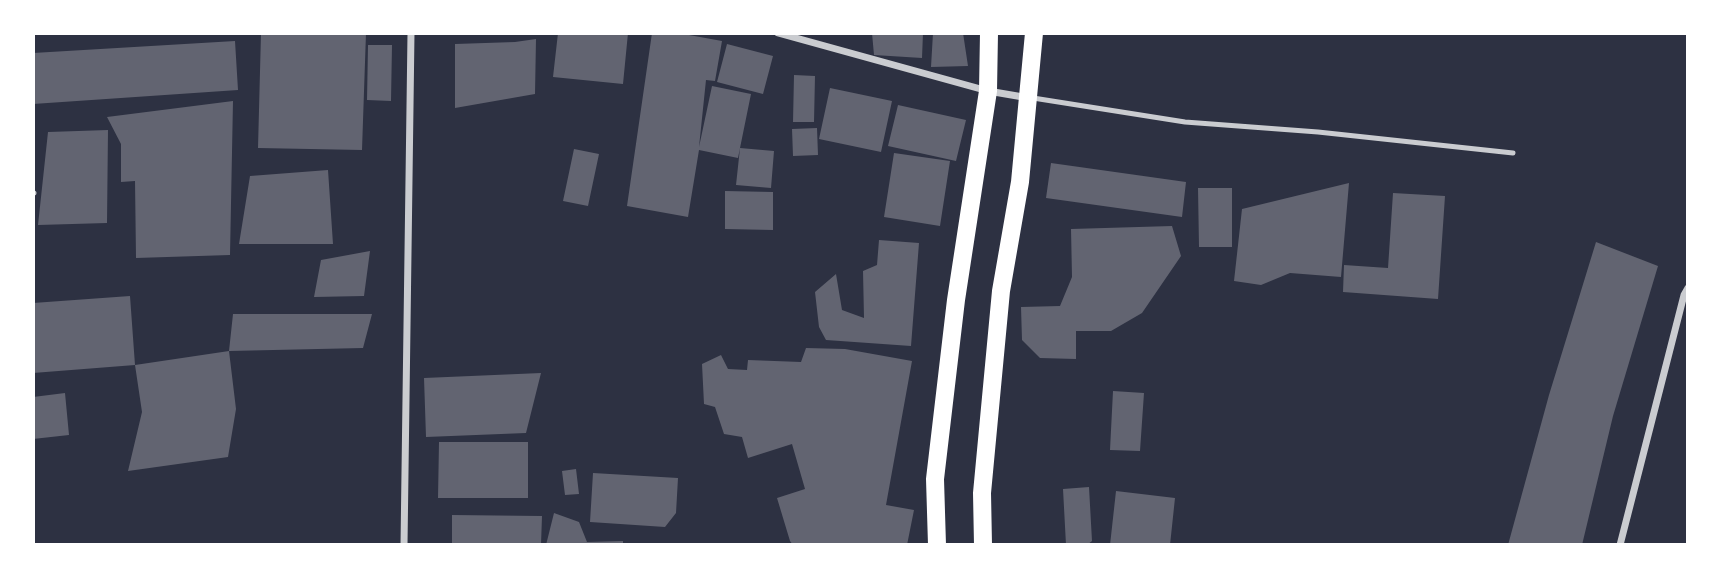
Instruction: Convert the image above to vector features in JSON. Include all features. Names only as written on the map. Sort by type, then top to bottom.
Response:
[{"type":"main road","points":[[937,545],[935,479],[956,300],[988,91],[989,33]]},
{"type":"main road","points":[[983,545],[982,494],[1001,291],[1020,182],[1034,33]]},
{"type":"street","points":[[404,545],[411,33]]},
{"type":"street","points":[[778,33],[988,91],[1029,98]]},
{"type":"street","points":[[1619,545],[1680,309],[1688,288]]},
{"type":"lane","points":[[1029,98],[1185,122],[1318,132],[1513,153]]},
{"type":"building","points":[[261,33],[366,33],[362,150],[258,148]]},
{"type":"building","points":[[558,33],[628,33],[623,84],[553,77]]},
{"type":"building","points":[[652,33],[678,33],[722,41],[715,81],[706,80],[699,147],[712,86],[751,94],[738,158],[699,150],[688,217],[627,206]]},
{"type":"building","points":[[872,33],[923,33],[922,58],[874,55]]},
{"type":"building","points":[[933,33],[963,33],[968,66],[931,67]]},
{"type":"building","points":[[536,39],[535,94],[455,108],[455,44]]},
{"type":"building","points":[[235,41],[238,90],[33,104],[33,53]]},
{"type":"building","points":[[727,44],[773,56],[763,94],[717,82]]},
{"type":"building","points":[[368,45],[392,45],[391,101],[367,100]]},
{"type":"building","points":[[794,75],[815,76],[814,122],[793,122]]},
{"type":"building","points":[[830,88],[892,101],[881,152],[819,139]]},
{"type":"building","points":[[233,101],[230,255],[136,258],[135,181],[121,182],[121,144],[107,117]]},
{"type":"building","points":[[898,105],[966,120],[956,161],[888,146]]},
{"type":"building","points":[[817,128],[818,155],[793,156],[792,129]]},
{"type":"building","points":[[108,130],[107,223],[38,225],[48,132]]},
{"type":"building","points":[[740,148],[774,151],[771,188],[736,185]]},
{"type":"building","points":[[574,149],[599,154],[588,206],[563,201]]},
{"type":"building","points":[[894,153],[950,161],[940,226],[884,217]]},
{"type":"building","points":[[1051,163],[1186,182],[1182,217],[1046,198]]},
{"type":"building","points":[[328,170],[333,244],[239,244],[250,176]]},
{"type":"building","points":[[1349,183],[1341,277],[1290,273],[1261,285],[1234,281],[1242,209]]},
{"type":"building","points":[[1198,188],[1232,188],[1232,247],[1199,247]]},
{"type":"building","points":[[725,191],[773,192],[773,230],[725,229]]},
{"type":"building","points":[[1393,193],[1445,196],[1438,299],[1343,292],[1344,265],[1388,268]]},
{"type":"building","points":[[1172,226],[1181,256],[1142,313],[1111,331],[1076,331],[1076,359],[1040,358],[1022,340],[1021,307],[1060,306],[1072,277],[1071,229]]},
{"type":"building","points":[[879,240],[919,243],[911,346],[826,340],[819,327],[815,292],[836,274],[842,310],[864,318],[863,271],[877,265]]},
{"type":"building","points":[[1596,242],[1658,266],[1613,416],[1582,545],[1508,545],[1549,395]]},
{"type":"building","points":[[370,251],[364,296],[314,297],[321,260]]},
{"type":"building","points":[[130,296],[135,365],[33,373],[33,303]]},
{"type":"building","points":[[233,314],[372,314],[363,348],[229,351]]},
{"type":"building","points":[[806,348],[845,349],[912,361],[886,505],[914,510],[907,545],[793,545],[777,498],[805,489],[792,444],[748,458],[742,437],[724,434],[715,407],[704,404],[702,364],[721,355],[728,369],[747,370],[748,360],[801,362]]},
{"type":"building","points":[[229,351],[236,409],[228,457],[128,471],[142,412],[135,365]]},
{"type":"building","points":[[541,373],[526,433],[426,437],[424,378]]},
{"type":"building","points":[[1113,391],[1144,393],[1140,451],[1110,450]]},
{"type":"building","points":[[65,393],[69,435],[33,439],[33,397]]},
{"type":"building","points":[[439,442],[528,442],[528,498],[438,498]]},
{"type":"building","points":[[576,469],[579,494],[565,495],[562,471]]},
{"type":"building","points":[[593,473],[678,478],[676,513],[665,527],[590,522]]},
{"type":"building","points":[[1089,487],[1092,541],[1087,545],[1066,545],[1063,489]]},
{"type":"building","points":[[1116,491],[1175,498],[1170,545],[1110,545]]},
{"type":"building","points":[[554,513],[579,522],[587,542],[623,541],[623,545],[546,545]]},
{"type":"building","points":[[452,515],[542,516],[541,545],[452,545]]}]
